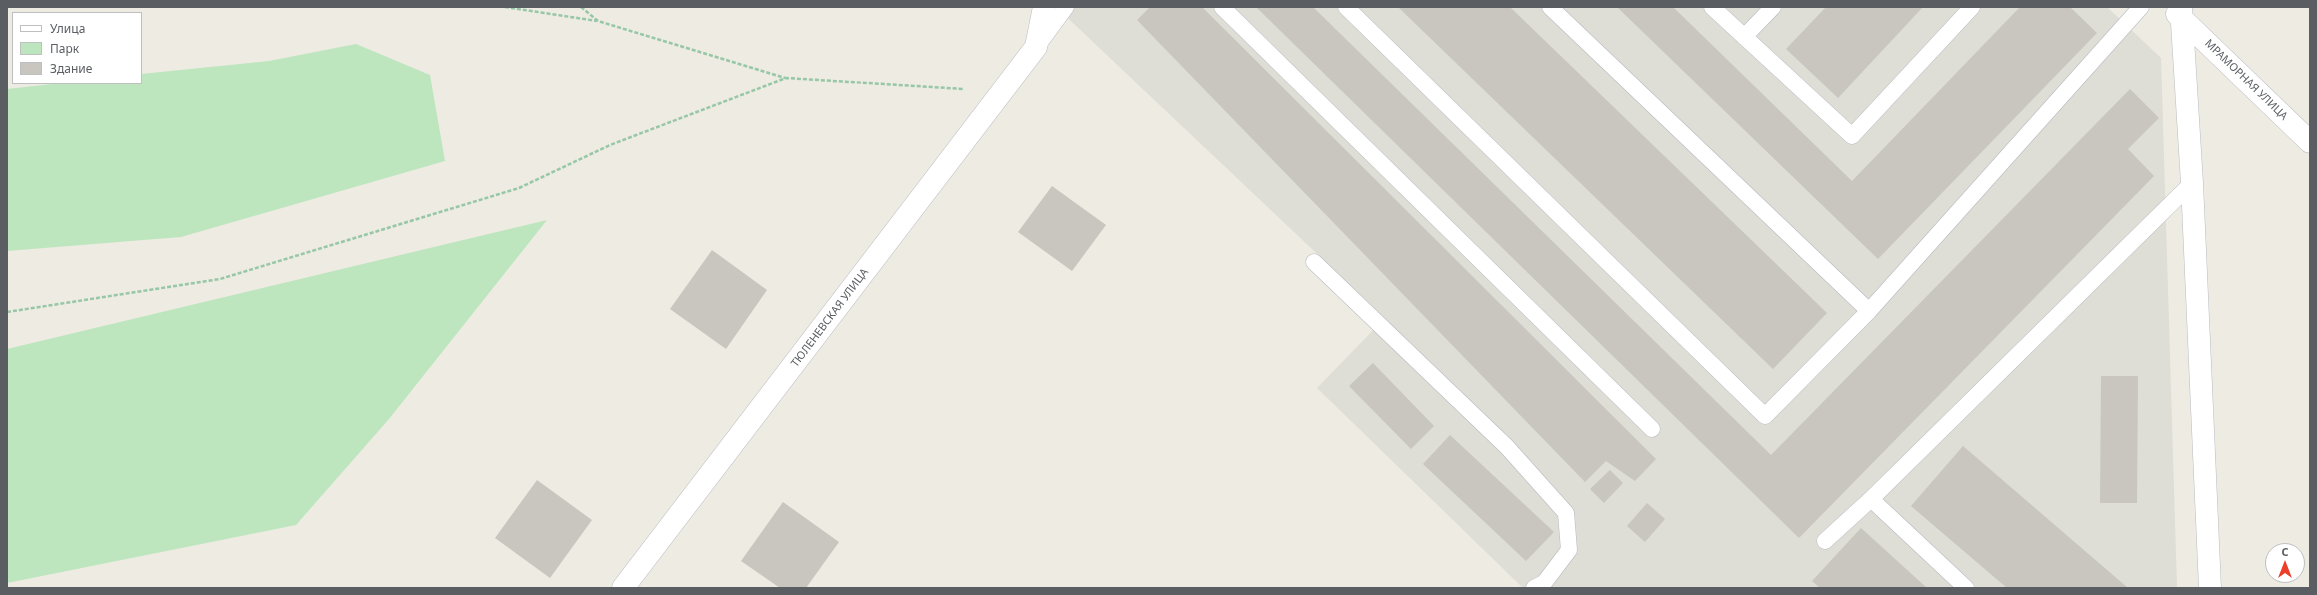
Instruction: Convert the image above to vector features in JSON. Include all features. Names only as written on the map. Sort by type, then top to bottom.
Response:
[{"type":"street","points":[[1036,48],[1044,7]]},
{"type":"street","points":[[2178,11],[2192,183],[2210,588]]},
{"type":"street","name":"МРАМОРНАЯ УЛИЦА","points":[[2178,11],[2310,142]]},
{"type":"street","name":"ТЮЛЕНЕВСКАЯ УЛИЦА","points":[[623,588],[1036,48]]},
{"type":"lane","points":[[1036,48],[1066,7]]},
{"type":"lane","points":[[1222,7],[1652,429]]},
{"type":"lane","points":[[1346,7],[1765,416],[1869,311],[2142,7]]},
{"type":"lane","points":[[1550,7],[1869,311]]},
{"type":"lane","points":[[1712,7],[1852,136],[1972,7]]},
{"type":"lane","points":[[1744,37],[1773,7]]},
{"type":"lane","points":[[1825,541],[1871,499],[2192,183]]},
{"type":"lane","points":[[1314,262],[1507,447],[1566,513],[1569,550],[1544,583],[1534,588]]},
{"type":"lane","points":[[1871,499],[1966,588]]},
{"type":"path","points":[[505,7],[598,21],[786,78],[1002,92]]},
{"type":"path","points":[[581,7],[598,21]]},
{"type":"path","points":[[7,312],[220,280],[519,188],[610,145],[786,78]]},
{"type":"shaded area","points":[[1056,7],[2107,7],[2161,58],[2177,588],[1523,588],[1317,388],[1385,318]]},
{"type":"green space","points":[[356,44],[430,75],[445,161],[181,237],[7,251],[7,89],[52,84],[142,84],[142,74],[269,61]]},
{"type":"green space","points":[[547,220],[389,419],[296,525],[7,583],[7,349]]},
{"type":"building","points":[[1150,7],[1202,7],[1656,459],[1635,481],[1606,461],[1585,482],[1137,20]]},
{"type":"building","points":[[1256,7],[1313,7],[1771,455],[2130,89],[2159,118],[2128,149],[2154,176],[1799,538]]},
{"type":"building","points":[[1398,7],[1510,7],[1827,313],[1773,369]]},
{"type":"building","points":[[1617,7],[1673,7],[1852,181],[2020,7],[2070,7],[2097,33],[1878,259]]},
{"type":"building","points":[[1826,7],[1923,7],[1838,98],[1786,49]]},
{"type":"building","points":[[1052,186],[1106,225],[1072,271],[1018,232]]},
{"type":"building","points":[[712,250],[767,290],[726,349],[670,309]]},
{"type":"building","points":[[1373,363],[1434,426],[1411,449],[1349,386]]},
{"type":"building","points":[[2101,376],[2138,376],[2137,503],[2100,503]]},
{"type":"building","points":[[1450,435],[1554,532],[1526,561],[1423,464]]},
{"type":"building","points":[[1963,446],[2128,588],[2007,588],[1911,506]]},
{"type":"building","points":[[1610,470],[1623,483],[1604,503],[1590,489]]},
{"type":"building","points":[[537,480],[592,520],[550,578],[495,538]]},
{"type":"building","points":[[783,502],[839,542],[806,588],[780,588],[741,561]]},
{"type":"building","points":[[1647,503],[1665,519],[1645,542],[1627,526]]},
{"type":"building","points":[[1861,528],[1927,588],[1820,588],[1812,581]]}]
